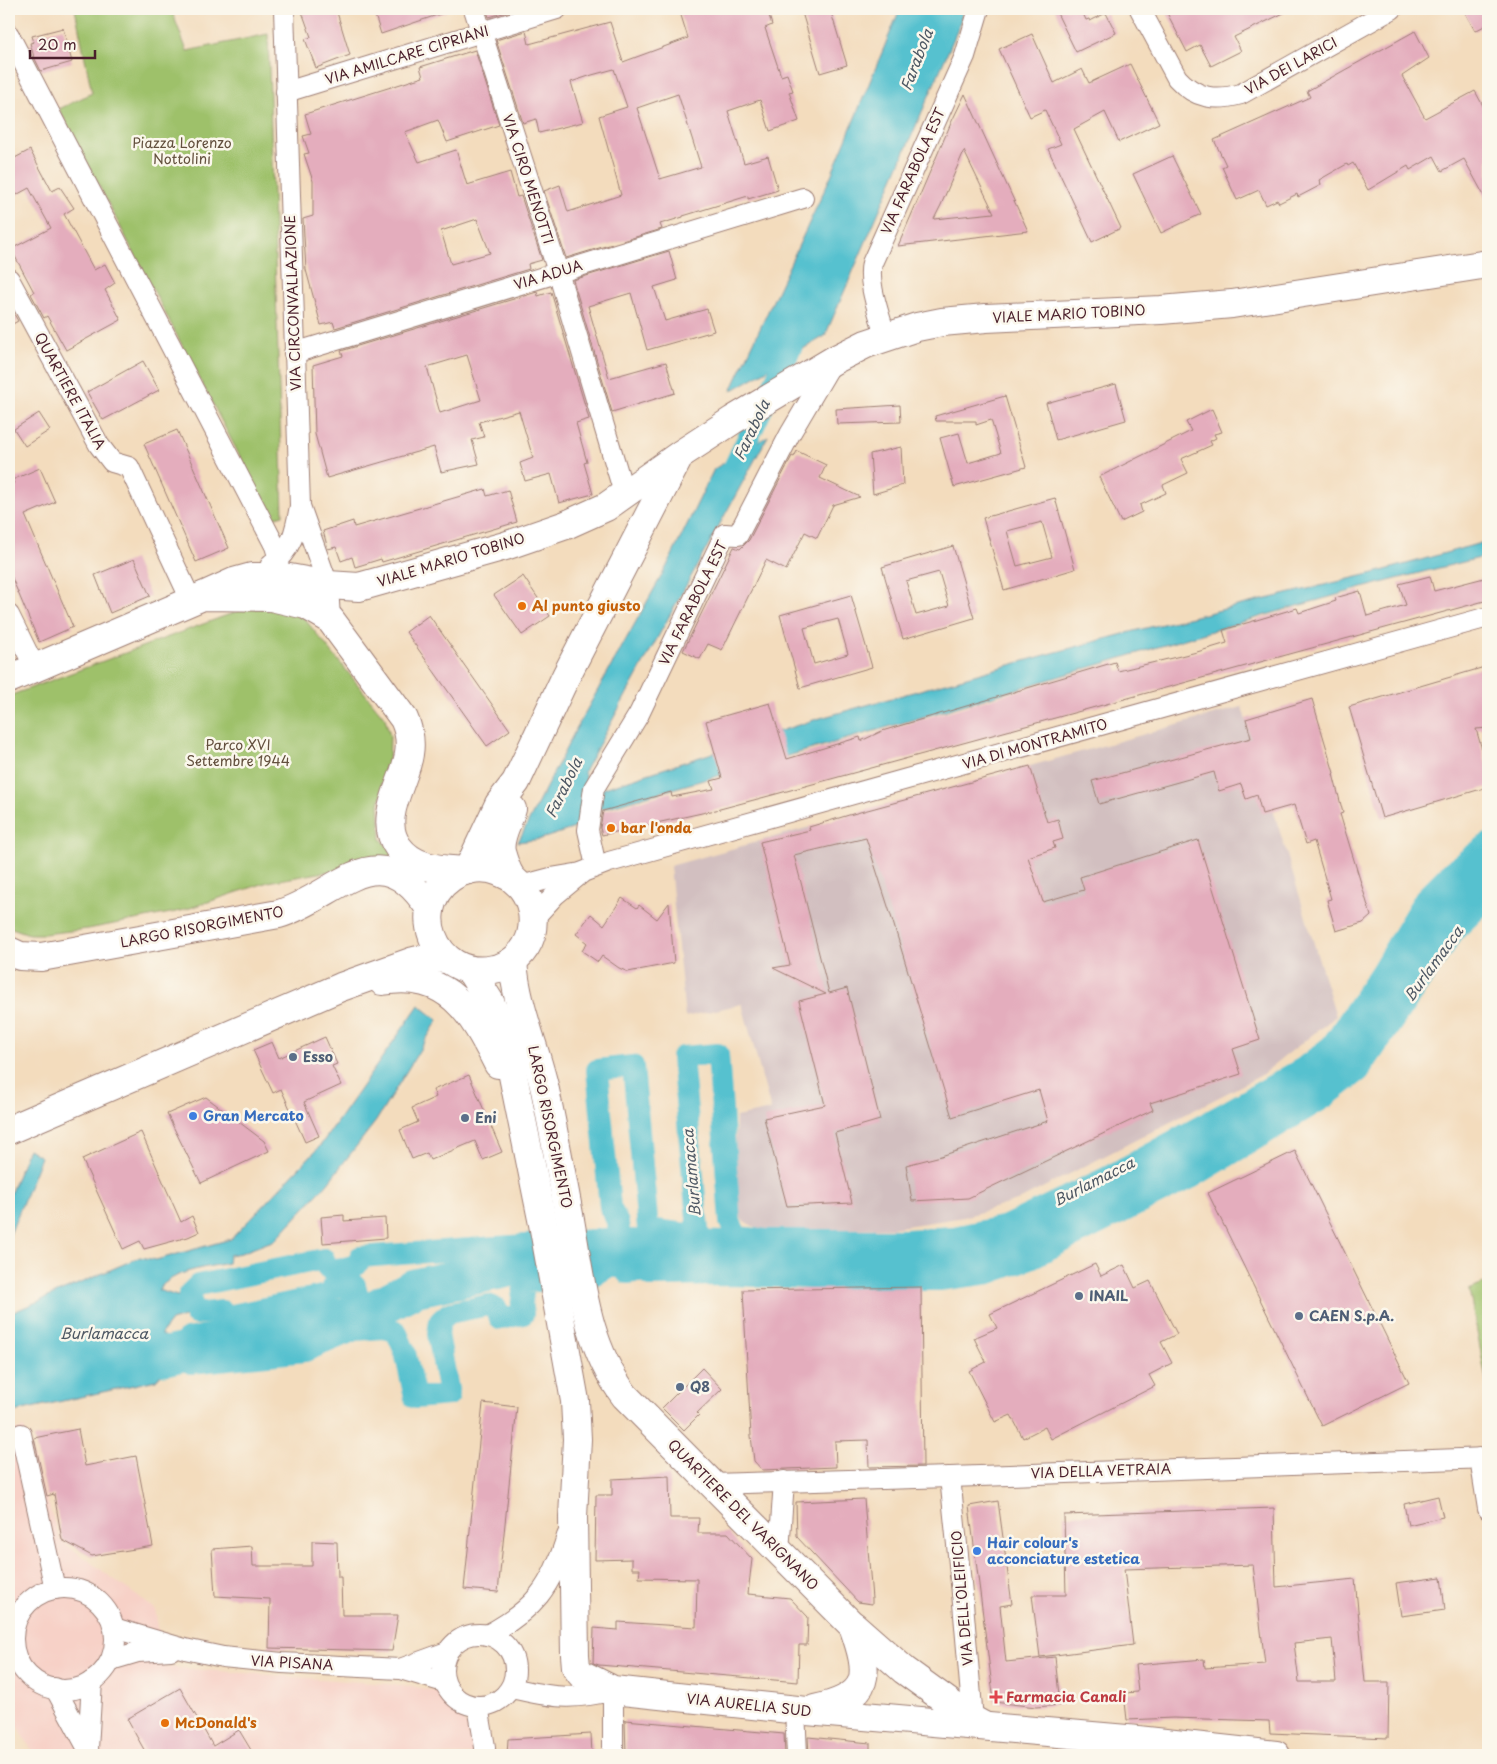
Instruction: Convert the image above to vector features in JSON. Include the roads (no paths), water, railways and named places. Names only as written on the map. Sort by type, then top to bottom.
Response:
[{"type":"main road","name":"VIALE MARIO TOBINO","points":[[197,598],[234,582],[252,577],[284,577],[328,585],[359,588],[505,546],[590,515],[606,507],[733,420],[834,360],[885,336],[918,327],[960,320],[1161,310],[1232,304],[1488,264]]},
{"type":"main road","name":"VIALE MARIO TOBINO","points":[[466,870],[498,804],[516,782],[566,676],[681,454]]},
{"type":"main road","points":[[9,679],[197,598],[271,597],[306,605],[330,619],[408,728],[410,754],[391,814],[391,830],[395,842],[407,857],[416,863],[438,869],[490,869],[515,882],[527,896],[533,920],[531,935],[524,950],[513,961],[500,968],[485,971],[458,964],[436,945],[430,919],[435,896],[452,877],[466,870]]},
{"type":"main road","name":"VIALE MARIO TOBINO","points":[[515,882],[501,852],[501,838],[512,810],[516,782]]},
{"type":"main road","name":"LARGO RISORGIMENTO","points":[[9,951],[20,956],[41,957],[278,914],[305,904],[352,876],[378,869],[394,873],[410,883],[420,893],[430,919],[396,951],[373,968],[341,987]]},
{"type":"main road","name":"LARGO RISORGIMENTO","points":[[9,1130],[341,987],[426,958],[458,964],[490,1002],[510,1061],[543,1224],[575,1401],[577,1418],[573,1517]]},
{"type":"main road","name":"LARGO RISORGIMENTO","points":[[513,961],[517,993],[544,1087],[570,1220],[582,1295]]},
{"type":"main road","name":"LARGO RISORGIMENTO","points":[[341,987],[393,979],[416,979],[439,987],[466,1008],[477,1024],[518,1103]]},
{"type":"main road","name":"QUARTIERE DEL VARIGNANO","points":[[582,1295],[597,1347],[616,1384],[634,1406],[853,1626],[864,1661],[862,1682],[848,1698],[831,1705],[801,1710]]},
{"type":"main road","points":[[573,1517],[576,1668],[584,1677],[613,1690]]},
{"type":"main road","points":[[853,1626],[904,1670],[980,1724]]},
{"type":"main road","name":"VIA AURELIA SUD","points":[[613,1690],[801,1710],[980,1724],[1095,1746],[1138,1740],[1276,1755]]},
{"type":"street","name":"VIA CIRCONVALLAZIONE","points":[[252,577],[279,559],[287,550],[300,506],[284,9]]},
{"type":"street","name":"VIA CIRO MENOTTI","points":[[474,9],[558,272],[624,493]]},
{"type":"street","name":"VIA AMILCARE CIPRIANI","points":[[286,92],[557,9]]},
{"type":"street","name":"VIA FARABOLA EST","points":[[885,336],[871,280],[872,263],[965,56],[979,9]]},
{"type":"street","name":"VIA DEI LARICI","points":[[1140,9],[1177,78],[1195,94],[1219,98],[1241,94],[1392,9]]},
{"type":"street","points":[[9,35],[271,537],[279,559]]},
{"type":"street","name":"VIA ADUA","points":[[294,353],[803,198]]},
{"type":"street","name":"QUARTIERE ITALIA","points":[[9,279],[99,445],[112,462],[130,467],[197,598]]},
{"type":"street","name":"VIA FARABOLA EST","points":[[590,869],[588,830],[594,788],[639,714],[725,534],[738,535],[790,434],[834,360]]},
{"type":"street","points":[[300,506],[328,585],[330,619]]},
{"type":"street","points":[[9,615],[35,668]]},
{"type":"street","name":"VIA DI MONTRAMITO","points":[[515,882],[550,878],[590,869],[1488,617]]},
{"type":"street","name":"VIA DI MONTRAMITO","points":[[533,920],[555,896],[590,869]]},
{"type":"street","points":[[21,1434],[55,1589]]},
{"type":"street","points":[[1484,1458],[1488,1509]]},
{"type":"street","name":"VIA DELLA VETRAIA","points":[[713,1484],[1484,1458]]},
{"type":"street","name":"VIA DELL'OLEIFICIO","points":[[950,1477],[963,1603],[980,1724]]},
{"type":"street","points":[[779,1552],[784,1481]]},
{"type":"street","points":[[487,1634],[515,1618],[541,1594],[561,1559],[573,1517]]},
{"type":"street","points":[[68,1588],[81,1591],[102,1605],[110,1616],[114,1628],[115,1644],[111,1660],[100,1675],[87,1685],[72,1688],[55,1688],[37,1681],[24,1669],[15,1652],[11,1632],[26,1604],[42,1593],[68,1588]]},
{"type":"street","name":"VIA PISANA","points":[[114,1628],[185,1649],[223,1657],[262,1662],[400,1668],[444,1682]]},
{"type":"street","points":[[487,1634],[497,1638],[512,1654],[515,1675],[511,1688],[498,1701],[488,1705],[467,1705],[457,1700],[449,1692],[442,1672],[443,1661],[447,1652],[457,1641],[466,1636],[487,1634]]},
{"type":"street","name":"VIA PISANA","points":[[111,1660],[138,1652],[185,1649]]},
{"type":"street","name":"VIA PISANA","points":[[400,1668],[447,1652]]},
{"type":"street","points":[[89,1752],[92,1681]]},
{"type":"street","points":[[55,1688],[89,1752]]},
{"type":"street","name":"VIA AURELIA SUD","points":[[511,1688],[561,1698],[591,1696],[613,1690]]},
{"type":"street","points":[[613,1690],[613,1755]]},
{"type":"street","points":[[478,1706],[485,1755]]},
{"type":"street","points":[[797,1755],[801,1710]]},
{"type":"water","points":[[900,9],[964,9],[957,31],[825,336],[731,391],[830,178]]},
{"type":"water","points":[[768,436],[584,772],[589,793],[817,719],[1142,629],[1378,572],[1488,541],[1488,556],[1307,603],[594,811],[581,826],[541,839],[518,842],[576,729],[667,566],[714,469]]},
{"type":"water","name":"Burlamacca","points":[[419,1005],[438,1020],[376,1121],[327,1184],[275,1240],[241,1253],[229,1255],[228,1263],[200,1268],[181,1274],[172,1278],[158,1290],[177,1296],[189,1294],[195,1314],[171,1321],[161,1334],[172,1341],[187,1339],[191,1363],[166,1369],[156,1380],[9,1413],[9,1314],[140,1257],[156,1260],[231,1239],[320,1146]]},
{"type":"water","points":[[28,1149],[41,1157],[9,1237],[9,1197]]},
{"type":"waterway","name":"Farabola","points":[[729,478],[799,331]]},
{"type":"waterway","name":"Burlamacca","points":[[1488,844],[1453,870],[1425,898],[1382,970],[1332,1045],[1303,1068],[1108,1177],[1006,1226],[954,1237],[906,1240],[766,1240],[737,1237],[730,1222],[718,1054],[682,1057],[698,1230],[687,1234],[648,1229],[633,1066],[597,1070],[610,1207],[618,1223],[620,1238],[360,1257],[357,1265],[341,1269],[328,1269],[324,1259],[198,1285],[189,1294],[195,1314],[222,1311],[223,1317],[331,1294],[332,1287],[355,1285],[357,1293],[356,1301],[348,1307],[334,1311],[187,1339],[191,1363],[305,1351],[355,1330],[384,1328],[396,1331],[405,1352],[415,1398],[449,1395],[438,1334],[440,1321],[449,1313],[488,1305],[496,1308],[500,1319],[523,1314],[522,1297],[527,1282],[593,1276],[608,1267],[625,1267],[627,1273],[643,1271],[650,1276],[733,1275],[863,1280],[939,1280],[990,1273],[1031,1258],[1191,1178],[1324,1098],[1359,1071],[1454,931],[1488,898]]},
{"type":"waterway","name":"Burlamacca","points":[[136,1352],[165,1356],[362,1316],[414,1288],[604,1248],[911,1254],[989,1249],[1108,1192],[1290,1089],[1340,1056],[1435,917],[1465,883],[1488,862]]},
{"type":"place","name":"Al punto giusto","points":[[522,606]]},
{"type":"place","name":"bar l'onda","points":[[611,828]]},
{"type":"place","name":"Esso","points":[[293,1057]]},
{"type":"place","name":"Gran Mercato","points":[[193,1116]]},
{"type":"place","name":"Eni","points":[[465,1118]]},
{"type":"place","name":"INAIL","points":[[1079,1296]]},
{"type":"place","name":"CAEN S.p.A.","points":[[1299,1316]]},
{"type":"place","name":"Q8","points":[[680,1387]]},
{"type":"place","name":"Hair colour's acconciature estetica","points":[[977,1551]]},
{"type":"place","name":"Farmacia Canali","points":[[996,1697]]},
{"type":"place","name":"McDonald's","points":[[165,1723]]},
{"type":"park label","name":"Piazza Lorenzo Nottolini","points":[[182,152]]},
{"type":"park label","name":"Parco XVI Settembre 1944","points":[[238,754]]}]
